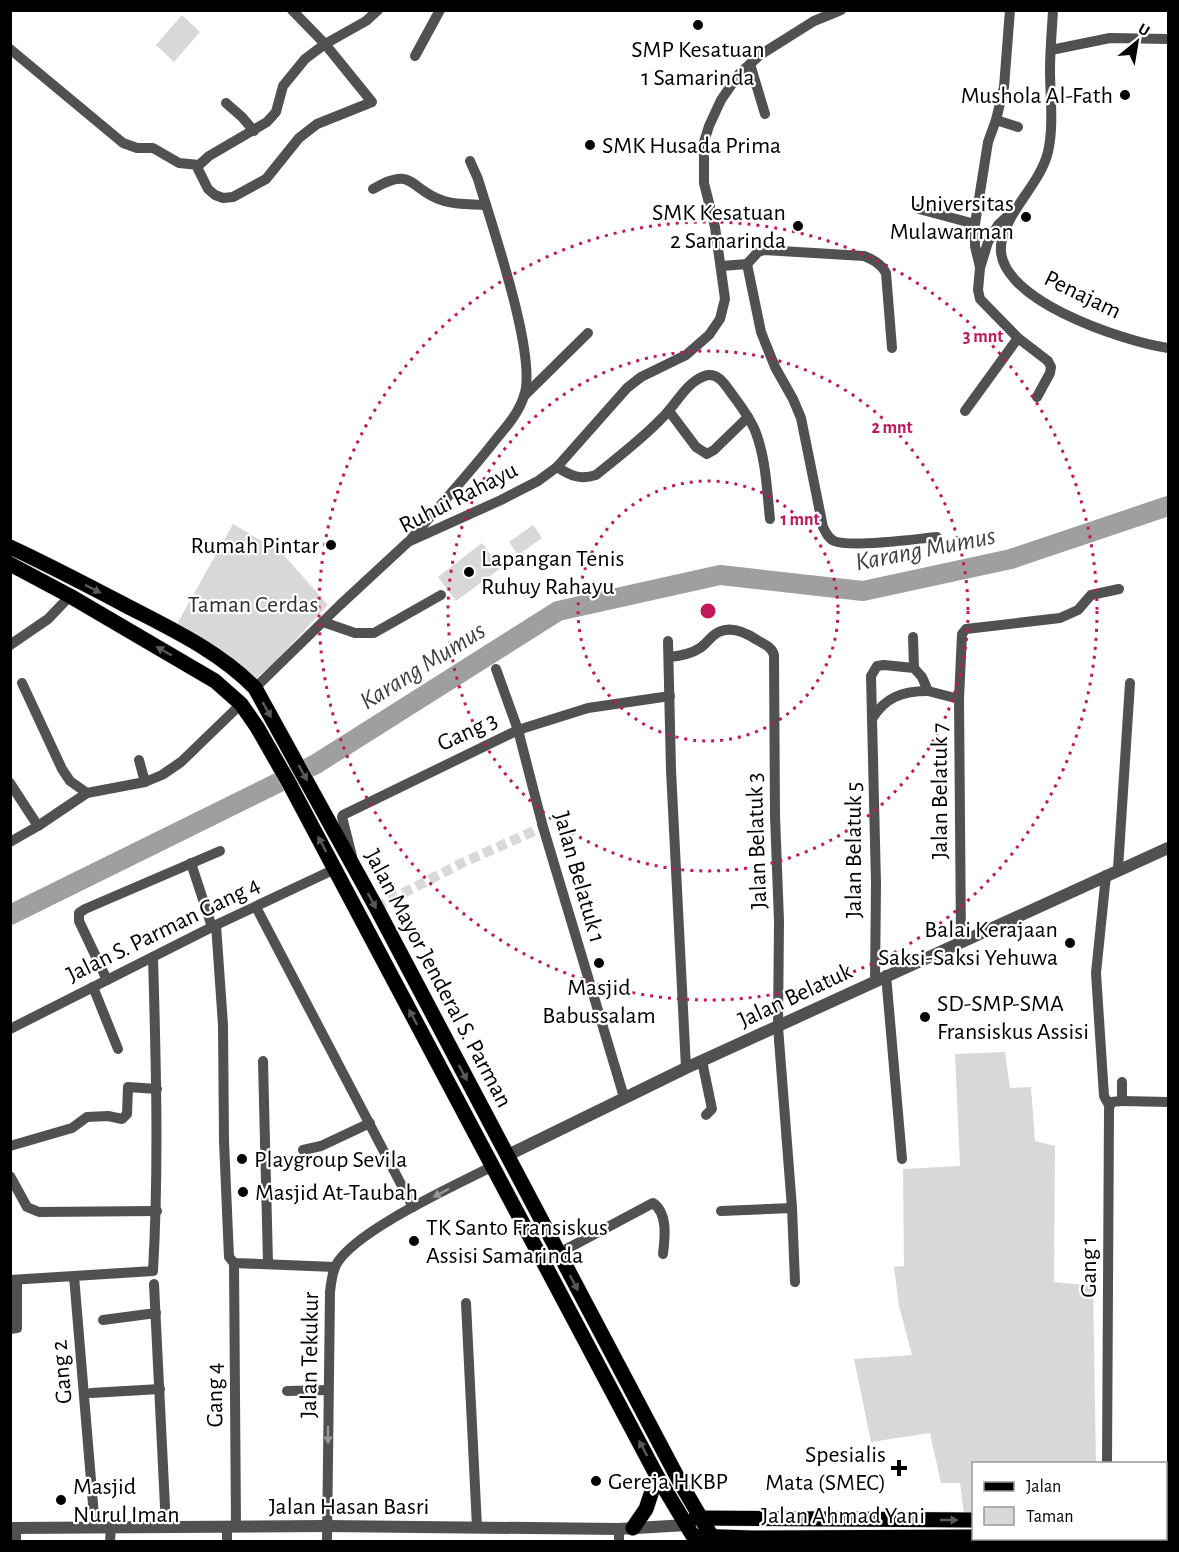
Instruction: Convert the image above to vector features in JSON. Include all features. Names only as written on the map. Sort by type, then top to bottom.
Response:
[{"type":"main road","name":"Jalan Mayor Jenderal S. Parman","points":[[10,547],[200,645],[260,683],[291,753],[354,867],[681,1484],[702,1518],[697,1533]]},
{"type":"main road","name":"Jalan Mayor Jenderal S. Parman","points":[[10,564],[190,665],[215,681],[241,704],[278,762],[657,1476],[697,1533]]},
{"type":"main road","points":[[190,665],[200,645]]},
{"type":"main road","points":[[544,1261],[559,1253]]},
{"type":"main road","points":[[624,1533],[646,1509],[657,1476]]},
{"type":"main road","name":"Jalan Ahmad Yani","points":[[972,1520],[702,1518],[697,1533],[972,1537]]},
{"type":"street","points":[[292,10],[324,44],[372,102],[317,124],[299,138],[266,179],[233,197],[223,198],[208,189],[198,169],[199,165],[209,156],[267,122],[276,112],[283,86],[291,74],[324,44],[366,21],[378,10]]},
{"type":"street","points":[[415,56],[440,10]]},
{"type":"street","name":"Ruhui Rahayu","points":[[260,683],[408,542],[538,481],[557,467],[627,388],[641,377],[686,355],[709,335],[720,319],[726,299],[722,266],[704,183],[704,142],[709,126],[721,100],[739,74],[760,54],[814,21],[841,10]]},
{"type":"street","points":[[980,268],[975,246],[975,224],[988,142],[1004,87],[1010,10]]},
{"type":"street","name":"Penajam","points":[[1053,10],[1048,151],[1039,174],[1014,210],[1002,239],[1000,254],[1011,273],[1025,289],[1049,306],[1083,323],[1114,334],[1168,348]]},
{"type":"street","points":[[1052,50],[1110,38],[1168,39]]},
{"type":"street","points":[[10,49],[123,143],[137,148],[153,148],[179,163],[199,165]]},
{"type":"street","points":[[750,64],[765,114]]},
{"type":"street","points":[[226,103],[254,131]]},
{"type":"street","points":[[996,120],[1018,127]]},
{"type":"street","points":[[408,542],[477,465],[513,418],[524,397],[527,382],[518,316],[486,205],[470,161]]},
{"type":"street","points":[[374,189],[396,177],[407,178],[427,194],[442,201],[486,205]]},
{"type":"street","points":[[919,209],[975,224]]},
{"type":"street","points":[[1014,210],[998,225],[988,242],[980,268],[978,290],[980,299],[1018,338],[1048,361],[1051,367],[1050,374],[1037,397]]},
{"type":"street","points":[[722,266],[747,264],[758,252],[764,250],[864,256],[873,259],[886,273],[892,348]]},
{"type":"street","points":[[747,264],[761,332],[771,359],[801,418],[823,527],[829,538],[837,542],[856,543],[937,537]]},
{"type":"street","points":[[524,397],[588,333]]},
{"type":"street","points":[[965,411],[1018,338]]},
{"type":"street","points":[[557,467],[570,475],[583,479],[596,475],[669,411],[687,388],[708,375],[715,376],[723,382],[748,417],[756,433],[763,462],[770,519]]},
{"type":"street","points":[[669,411],[696,447],[707,454],[748,417]]},
{"type":"street","name":"Jalan Belatuk 7","points":[[961,942],[959,699],[961,639],[966,629],[1060,618],[1078,610],[1091,595],[1119,589]]},
{"type":"street","points":[[322,622],[355,633],[374,633],[441,595]]},
{"type":"street","points":[[10,645],[48,619],[70,596]]},
{"type":"street","name":"Jalan Belatuk 3","points":[[669,657],[690,654],[706,644],[714,635],[733,630],[739,630],[770,648],[774,655],[775,816],[779,921],[778,1027],[792,1208],[795,1282]]},
{"type":"street","points":[[913,637],[914,668],[922,677],[928,691]]},
{"type":"street","points":[[668,641],[671,771],[686,1068]]},
{"type":"street","name":"Jalan Belatuk 5","points":[[902,1160],[881,978],[871,676],[877,666],[914,668]]},
{"type":"street","name":"Jalan Belatuk 1","points":[[496,669],[518,730],[543,827],[624,1097]]},
{"type":"street","points":[[22,683],[62,770],[70,781],[87,793]]},
{"type":"street","points":[[1118,869],[1130,683]]},
{"type":"street","points":[[872,720],[883,704],[903,693],[928,691],[959,699]]},
{"type":"street","name":"Gang 3","points":[[354,867],[343,814],[518,730],[594,706],[670,696]]},
{"type":"street","points":[[10,842],[87,793],[145,782],[162,775],[181,762],[241,704]]},
{"type":"street","points":[[139,760],[145,782]]},
{"type":"street","points":[[10,783],[38,826]]},
{"type":"street","name":"Jalan Belatuk","points":[[507,1155],[686,1068],[1168,848]]},
{"type":"street","points":[[107,980],[79,921],[79,914],[85,909],[220,851]]},
{"type":"street","name":"Gang 4","points":[[191,863],[214,926],[223,1026],[228,1252],[234,1263],[232,1527],[227,1542]]},
{"type":"street","name":"Jalan S. Parman Gang 4","points":[[10,1029],[214,926],[335,869]]},
{"type":"street","name":"Gang 1","points":[[1106,875],[1097,950],[1096,987],[1104,1096],[1109,1105],[1107,1462]]},
{"type":"street","points":[[256,907],[413,1207]]},
{"type":"street","points":[[10,1329],[17,1328],[14,1280],[153,1271],[157,1211],[157,1089],[153,957]]},
{"type":"street","points":[[93,987],[118,1049]]},
{"type":"street","points":[[263,1061],[268,1263]]},
{"type":"street","points":[[702,1061],[712,1109],[706,1115]]},
{"type":"street","points":[[1122,1082],[1122,1101]]},
{"type":"street","points":[[10,1146],[72,1128],[87,1117],[108,1116],[122,1119],[127,1114],[128,1088],[157,1089]]},
{"type":"street","points":[[1109,1105],[1113,1101],[1168,1102]]},
{"type":"street","points":[[303,1150],[321,1146],[370,1124]]},
{"type":"street","name":"Jalan Tekukur","points":[[327,1542],[330,1292],[335,1267],[354,1244],[413,1207],[493,1166]]},
{"type":"street","points":[[10,1176],[27,1206],[39,1212],[157,1211]]},
{"type":"street","points":[[559,1253],[652,1203],[657,1207],[664,1226],[663,1254]]},
{"type":"street","points":[[720,1211],[792,1208]]},
{"type":"street","points":[[234,1263],[335,1267]]},
{"type":"street","name":"Gang 2","points":[[74,1276],[95,1528]]},
{"type":"street","points":[[154,1284],[166,1527]]},
{"type":"street","points":[[466,1303],[477,1527]]},
{"type":"street","points":[[104,1320],[156,1313]]},
{"type":"street","points":[[90,1393],[160,1389]]},
{"type":"street","points":[[287,1391],[328,1390]]},
{"type":"street","points":[[110,1542],[111,1527]]},
{"type":"street","name":"Jalan Hasan Basri","points":[[14,1528],[477,1527],[624,1533],[697,1533]]},
{"type":"street","points":[[14,1528],[16,1542]]},
{"type":"green space","points":[[182,15],[200,32],[174,62],[156,45]]},
{"type":"green space","name":"Taman Cerdas","points":[[233,524],[282,553],[328,605],[276,661],[251,683],[173,631]]},
{"type":"green space","name":"Lapangan Tenis Ruhuy Rahayu","points":[[533,525],[542,538],[518,555],[509,542]]},
{"type":"green space","name":"Lapangan Tenis Ruhuy Rahayu","points":[[482,543],[501,568],[456,601],[438,577]]},
{"type":"green space","points":[[1005,1052],[1010,1088],[1031,1087],[1035,1141],[1055,1146],[1054,1282],[1093,1286],[1096,1462],[972,1462],[972,1514],[964,1514],[960,1483],[941,1483],[930,1433],[871,1442],[854,1359],[912,1355],[899,1306],[894,1267],[904,1266],[903,1169],[960,1166],[955,1054]]},
{"type":"waterway","name":"Karang Mumus","points":[[10,915],[316,764],[558,611],[720,575],[863,591],[1011,559],[1168,506]]},
{"type":"tunnel","points":[[376,907],[462,863],[543,827]]},
{"type":"place","name":"SMP Kesatuan 1 Samarinda","points":[[698,25]]},
{"type":"place","name":"Mushola Al-Fath","points":[[1125,95]]},
{"type":"place","name":"SMK Husada Prima","points":[[590,145]]},
{"type":"place","name":"Universitas Mulawarman","points":[[1026,217]]},
{"type":"place","name":"SMK Kesatuan 2 Samarinda","points":[[798,226]]},
{"type":"place","name":"Rumah Pintar","points":[[331,545]]},
{"type":"place","name":"Lapangan Tenis Ruhuy Rahayu","points":[[469,572]]},
{"type":"place","name":"Balai Kerajaan Saksi-Saksi Yehuwa","points":[[1070,943]]},
{"type":"place","name":"Masjid Babussalam","points":[[599,963]]},
{"type":"place","name":"SD-SMP-SMA Fransiskus Assisi","points":[[925,1017]]},
{"type":"place","name":"Playgroup Sevila","points":[[242,1159]]},
{"type":"place","name":"Masjid At-Taubah","points":[[243,1192]]},
{"type":"place","name":"TK Santo Fransiskus Assisi Samarinda","points":[[414,1241]]},
{"type":"place","name":"Spesialis Mata (SMEC)","points":[[899,1468]]},
{"type":"place","name":"Gereja HKBP","points":[[596,1481]]},
{"type":"place","name":"Masjid Nurul Iman","points":[[61,1500]]}]
